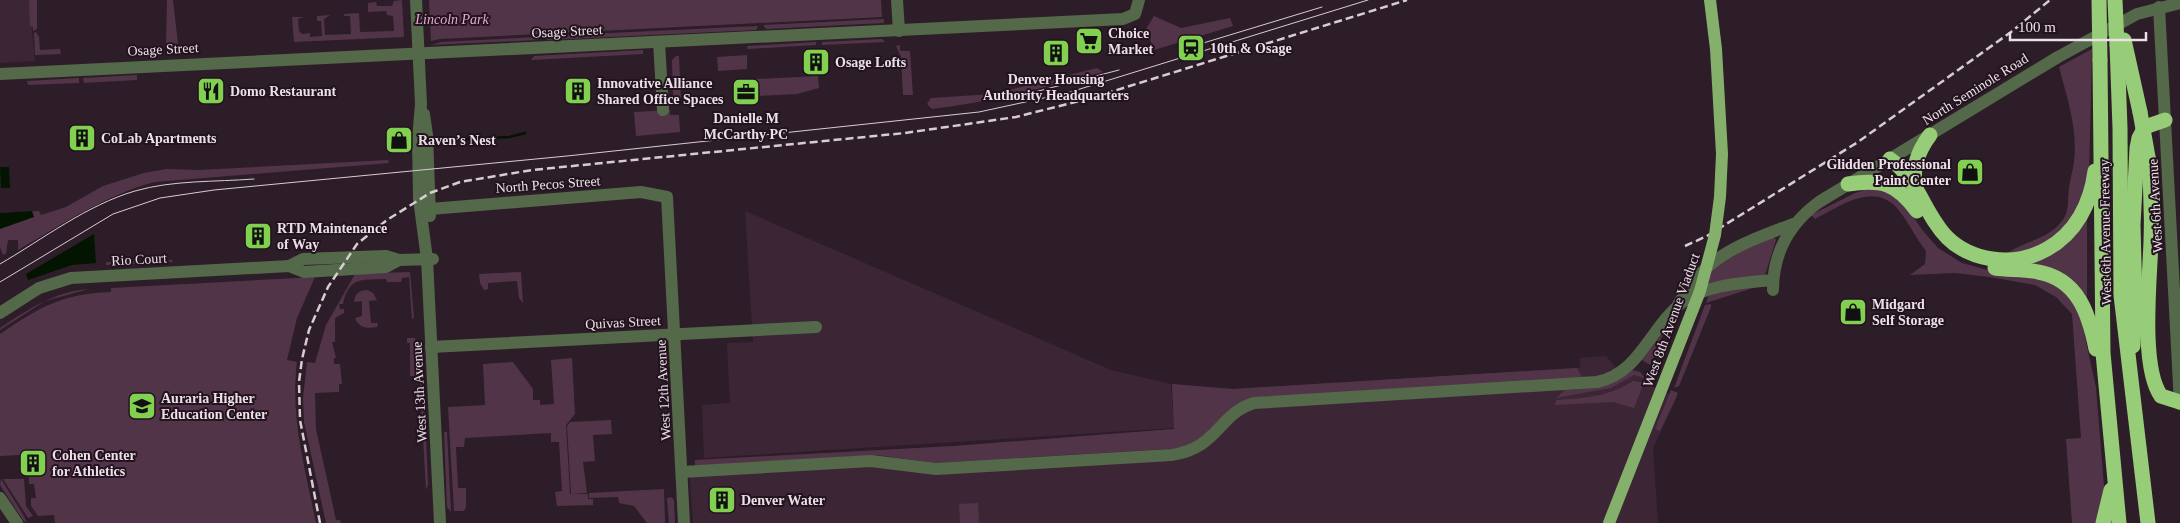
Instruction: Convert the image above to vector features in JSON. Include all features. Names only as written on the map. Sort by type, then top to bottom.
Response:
[{"type":"highway","name":"West 6th Avenue Freeway","points":[[2099,0],[2103,353],[2118,523]]},
{"type":"highway","name":"West 6th Avenue Freeway","points":[[2116,0],[2120,42],[2120,280],[2148,523]]},
{"type":"highway","points":[[2120,42],[2140,112],[2148,157],[2152,203],[2148,317],[2152,374],[2155,386],[2161,396],[2180,403]]},
{"type":"highway","points":[[1890,159],[1904,173],[1942,233],[1967,250],[1987,258],[2007,260],[2024,258],[2042,252],[2068,232],[2086,204],[2095,174],[2101,112]]},
{"type":"highway","points":[[2133,392],[2135,299],[2133,225],[2136,158],[2142,130],[2148,125],[2165,120]]},
{"type":"highway","points":[[1918,195],[1914,175],[1916,163],[1921,149],[1930,135]]},
{"type":"highway","points":[[1890,159],[1894,173],[1918,213]]},
{"type":"highway","points":[[1848,184],[1870,182],[1888,184],[1906,196],[1942,245],[1969,261],[1997,268],[2040,272],[2058,279],[2069,287],[2080,299],[2089,318],[2106,399]]},
{"type":"highway","points":[[2103,523],[2114,479]]},
{"type":"main road","name":"West 8th Avenue Viaduct","points":[[1609,523],[1700,291],[1715,235],[1720,198],[1722,154],[1716,49],[1710,0]]},
{"type":"street","name":"West 13th Avenue","points":[[416,0],[421,104],[427,135],[431,259],[431,348],[440,523]]},
{"type":"street","points":[[897,0],[899,30]]},
{"type":"street","name":"Osage Street","points":[[0,74],[1122,19],[1135,14],[1139,0]]},
{"type":"street","name":"North Seminole Road","points":[[1793,224],[1819,202],[2058,56],[2137,14],[2180,3]]},
{"type":"street","name":"West 6th Avenue","points":[[2159,7],[2165,120],[2175,180],[2180,403]]},
{"type":"street","points":[[660,42],[663,110]]},
{"type":"street","name":"West 13th Avenue","points":[[421,104],[418,139],[420,199],[431,259]]},
{"type":"street","name":"North Pecos Street","points":[[430,209],[641,192],[668,196]]},
{"type":"street","name":"West 12th Avenue","points":[[668,196],[684,523]]},
{"type":"street","points":[[1677,307],[1704,292],[1773,285],[1782,244],[1793,224]]},
{"type":"street","points":[[682,472],[871,461],[936,468],[1183,453],[1210,440],[1234,414],[1254,403],[1548,386],[1604,380],[1615,376],[1632,363],[1677,307],[1694,279],[1714,259],[1751,240],[1793,224]]},
{"type":"street","name":"Rio Court","points":[[0,313],[39,288],[71,278],[289,266],[303,259],[386,256],[399,260],[431,259]]},
{"type":"street","name":"Quivas Street","points":[[431,348],[816,327]]},
{"type":"street","points":[[0,498],[17,523]]},
{"type":"shaded area","points":[[0,0],[29,0],[35,61],[0,63]]},
{"type":"shaded area","points":[[0,167],[9,167],[10,188],[1,188]]},
{"type":"shaded area","points":[[32,211],[34,217],[0,229],[0,213]]},
{"type":"shaded area","points":[[745,211],[1111,370],[1171,384],[1174,428],[704,458],[702,405],[730,403],[727,343],[753,342]]},
{"type":"shaded area","points":[[94,234],[96,263],[72,265],[28,280],[26,274]]},
{"type":"shaded area","name":"Denver Water","points":[[1606,356],[1623,377],[1636,370],[1643,374],[1644,383],[1677,397],[1653,448],[1658,523],[693,523],[689,466],[695,466],[695,460],[954,446],[1174,429],[1172,384],[1233,389],[1577,368],[1580,367],[1580,358]]},
{"type":"green space","points":[[29,0],[37,0],[37,29],[33,31],[33,27],[30,26]]},
{"type":"green space","points":[[167,0],[173,0],[178,44],[166,45]]},
{"type":"green space","points":[[402,0],[404,37],[294,42],[292,17],[304,17],[298,19],[299,31],[302,34],[310,33],[310,37],[322,36],[321,21],[317,21],[317,16],[330,15],[324,19],[325,35],[351,34],[350,16],[344,16],[344,14],[359,13],[360,32],[394,31],[393,16],[387,15],[386,11],[368,12],[368,3],[376,2],[377,6],[392,6],[394,1]]},
{"type":"green space","name":"Lincoln Park","points":[[429,0],[881,0],[882,17],[440,39],[431,41]]},
{"type":"green space","points":[[1154,16],[1181,28],[1230,18],[1233,26],[1154,50],[1146,29]]},
{"type":"green space","points":[[884,19],[884,23],[766,29],[763,25]]},
{"type":"green space","points":[[758,26],[756,30],[547,40],[547,36]]},
{"type":"green space","points":[[36,32],[39,37],[40,50],[60,49],[61,54],[35,55],[34,33]]},
{"type":"green space","points":[[537,37],[538,40],[431,45],[441,42]]},
{"type":"green space","points":[[882,39],[885,42],[822,45],[822,42]]},
{"type":"green space","points":[[816,42],[816,45],[748,49],[747,46]]},
{"type":"green space","points":[[900,45],[900,51],[910,51],[913,95],[903,95],[901,57],[896,46]]},
{"type":"green space","points":[[2092,49],[2089,177],[2079,212],[2044,247],[2004,256],[2018,247],[2049,233],[2065,217],[2075,150],[2071,114],[2059,67]]},
{"type":"green space","points":[[643,50],[643,54],[531,60],[534,56]]},
{"type":"green space","points":[[747,55],[747,69],[718,71],[717,57]]},
{"type":"green space","points":[[679,56],[681,100],[673,96],[672,60]]},
{"type":"green space","points":[[1097,68],[1103,72],[997,98],[932,109],[927,104],[931,98],[993,94]]},
{"type":"green space","points":[[137,75],[137,80],[84,83],[83,78]]},
{"type":"green space","points":[[818,76],[819,88],[797,94],[757,96],[756,79]]},
{"type":"green space","points":[[79,78],[79,83],[28,85],[27,81]]},
{"type":"green space","points":[[670,110],[670,115],[679,115],[680,132],[636,136],[634,112]]},
{"type":"green space","points":[[388,160],[389,163],[155,182],[102,202],[18,250],[18,240],[8,240],[6,253],[3,255],[0,247],[0,213],[39,211],[41,215],[66,207],[103,186],[144,173],[166,169],[199,170]]},
{"type":"green space","points":[[1871,188],[1889,190],[1901,199],[1923,231],[1938,248],[1962,263],[1991,271],[2054,282],[2069,294],[2079,309],[2096,388],[2107,523],[2072,523],[2066,439],[2081,438],[2072,314],[2056,297],[2035,285],[1955,273],[1910,275],[1925,264],[1926,251],[1900,212],[1887,200],[1877,197],[1866,197],[1845,203],[1815,219],[1811,215],[1855,193]]},
{"type":"green space","points":[[2087,214],[2087,297],[2085,300],[2025,262]]},
{"type":"green space","points":[[1774,237],[1776,240],[1765,275],[1689,290],[1714,262]]},
{"type":"green space","points":[[172,260],[173,262],[106,265],[106,262]]},
{"type":"green space","points":[[410,272],[414,318],[412,319],[409,277],[402,278],[401,282],[387,282],[386,279],[358,281],[349,288],[343,304],[339,304],[340,309],[344,309],[344,313],[335,318],[335,342],[332,342],[336,358],[334,358],[334,364],[340,364],[342,384],[339,384],[339,392],[315,393],[316,429],[336,520],[340,520],[341,523],[326,523],[304,422],[303,398],[307,362],[315,363],[326,325],[355,274]]},
{"type":"green space","points":[[521,272],[523,303],[519,298],[517,281],[488,283],[488,289],[484,290],[480,283],[479,274]]},
{"type":"green space","name":"Auraria Higher Education Center","points":[[315,277],[297,318],[287,360],[297,362],[295,403],[297,423],[303,463],[316,523],[55,523],[54,515],[38,516],[31,506],[31,498],[36,498],[34,484],[29,484],[29,475],[34,474],[33,466],[21,467],[20,455],[0,456],[0,334],[27,316],[64,299],[94,293],[111,292],[111,288]]},
{"type":"green space","points":[[1756,287],[1706,303],[1709,293]]},
{"type":"green space","points":[[89,289],[46,301],[64,294]]},
{"type":"green space","points":[[367,290],[373,293],[377,300],[369,301],[371,323],[378,323],[377,327],[364,327],[355,318],[362,316],[362,301],[354,302],[355,297],[358,293]]},
{"type":"green space","points":[[45,301],[0,330],[0,328],[31,308]]},
{"type":"green space","points":[[1711,304],[1679,386],[1674,388],[1705,305]]},
{"type":"green space","points":[[1664,332],[1650,365],[1642,360]]},
{"type":"green space","points":[[407,338],[415,338],[417,376],[410,376],[410,343],[407,343]]},
{"type":"green space","points":[[572,358],[575,414],[566,425],[570,494],[588,494],[588,499],[593,499],[593,505],[557,506],[555,492],[562,491],[559,442],[551,442],[551,433],[465,438],[464,447],[456,447],[458,488],[466,488],[466,507],[464,511],[454,511],[448,407],[485,405],[483,364],[513,362],[533,389],[533,400],[540,400],[540,405],[554,404],[551,360]]},
{"type":"green space","points":[[419,366],[423,366],[428,485],[426,490]]},
{"type":"green space","points":[[1577,368],[1583,379],[1262,397],[1206,436],[1182,448],[936,463],[878,455],[695,466],[695,460],[954,446],[1174,429],[1172,384],[1233,389]]},
{"type":"green space","points":[[1632,370],[1640,372],[1645,378],[1634,375],[1611,388],[1556,398],[1565,390],[1595,388]]},
{"type":"green space","points":[[1633,381],[1644,383],[1634,408],[1613,402],[1555,405],[1556,400],[1605,394]]},
{"type":"green space","points":[[1671,390],[1678,393],[1660,431],[1655,429]]},
{"type":"green space","points":[[611,420],[612,434],[593,435],[595,461],[583,462],[587,493],[571,494],[567,426],[570,422]]},
{"type":"green space","points":[[444,432],[447,432],[451,512],[447,507]]},
{"type":"green space","points":[[1,479],[27,523],[23,520],[0,485]]},
{"type":"green space","points":[[3,479],[24,479],[26,506],[33,516],[28,518]]},
{"type":"green space","points":[[664,489],[665,523],[647,523],[634,506],[619,503],[618,497],[589,498],[589,493]]},
{"type":"green space","points":[[671,497],[674,500],[675,523],[669,523],[667,498]]},
{"type":"green space","points":[[978,503],[979,523],[960,523],[959,504]]},
{"type":"waterway","points":[[450,142],[451,140],[509,137],[525,133]]},
{"type":"tram line","points":[[0,282],[113,214],[160,198],[214,190],[567,156],[979,112],[1067,93],[1368,0]]},
{"type":"tram line","points":[[1200,44],[1322,7]]},
{"type":"tram line","points":[[1008,99],[1119,70]]},
{"type":"tram line","points":[[0,264],[66,223],[117,197],[149,187],[179,183],[254,179]]},
{"type":"railway","points":[[320,523],[300,420],[299,382],[309,330],[328,287],[357,244],[387,220],[430,193],[460,182],[532,170],[905,133],[1016,117],[1091,98],[1407,0]]},
{"type":"railway","points":[[1685,246],[1707,236],[1858,142],[2011,32],[2050,0]]},
{"type":"place","name":"Choice Market","points":[[1089,41]]},
{"type":"place","name":"10th & Osage","points":[[1191,48]]},
{"type":"place","name":"Denver Housing Authority Headquarters","points":[[1056,53]]},
{"type":"place","name":"Osage Lofts","points":[[816,62]]},
{"type":"place","name":"Domo Restaurant","points":[[211,91]]},
{"type":"place","name":"Innovative Alliance Shared Office Spaces","points":[[578,91]]},
{"type":"place","name":"Danielle M McCarthy PC","points":[[746,92]]},
{"type":"place","name":"CoLab Apartments","points":[[82,138]]},
{"type":"place","name":"Raven’s Nest","points":[[399,140]]},
{"type":"place","name":"Glidden Professional Paint Center","points":[[1970,172]]},
{"type":"place","name":"RTD Maintenance of Way","points":[[258,236]]},
{"type":"place","name":"Midgard Self Storage","points":[[1853,312]]},
{"type":"place","name":"Auraria Higher Education Center","points":[[142,406]]},
{"type":"place","name":"Cohen Center for Athletics","points":[[33,463]]},
{"type":"place","name":"Denver Water","points":[[722,500]]}]
